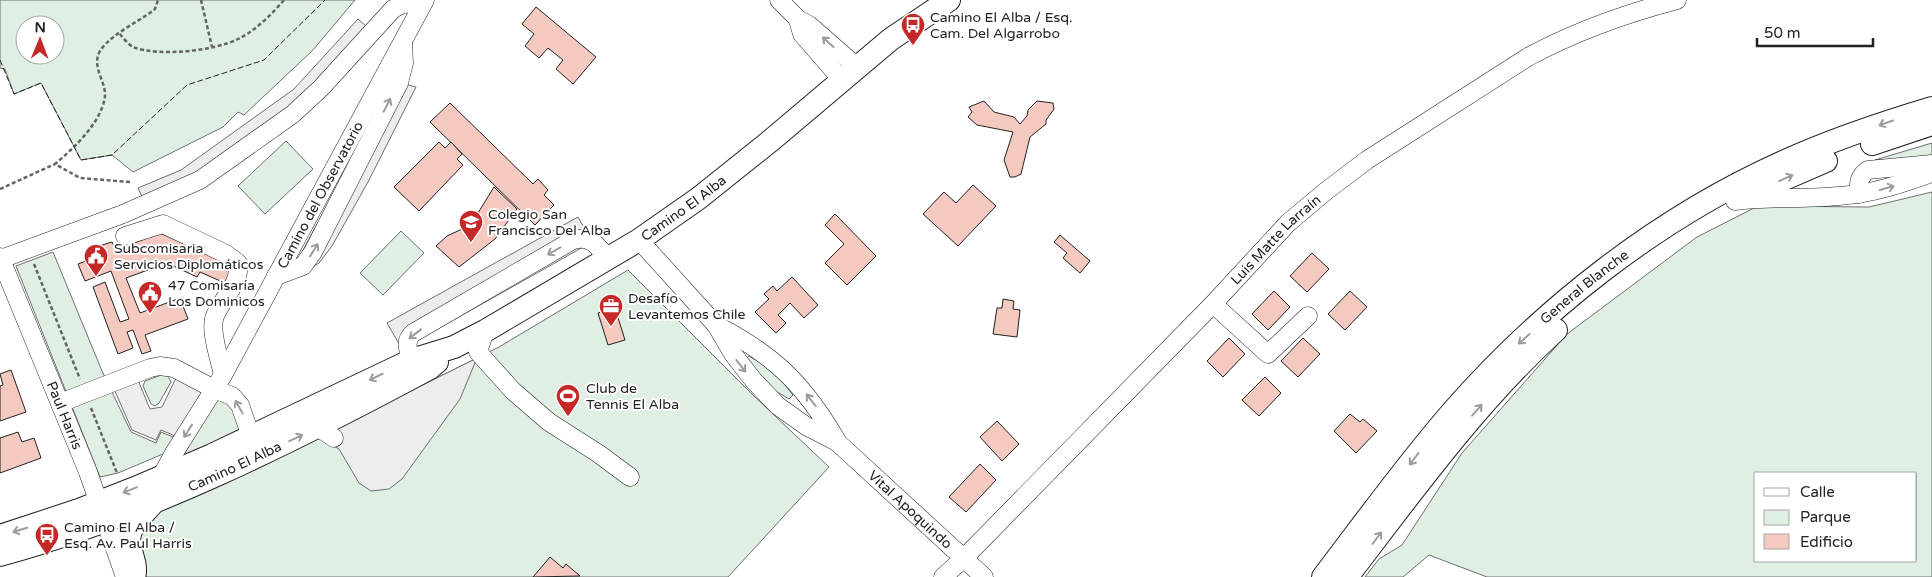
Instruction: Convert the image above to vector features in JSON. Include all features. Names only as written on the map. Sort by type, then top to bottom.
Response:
[{"type":"main road","name":"Camino El Alba","points":[[0,556],[34,546],[102,511],[161,477],[412,360],[454,347],[482,342],[639,240],[698,198],[850,74],[891,39],[930,0]]},
{"type":"main road","name":"Camino El Alba","points":[[891,39],[949,0]]},
{"type":"main road","name":"General Blanche","points":[[1323,577],[1452,411],[1514,347],[1594,278],[1659,232],[1750,178],[1784,161],[1837,140],[1932,108]]},
{"type":"main road","name":"General Blanche","points":[[1348,577],[1463,428],[1522,362],[1581,308],[1623,274],[1681,234],[1735,201],[1851,150],[1932,124]]},
{"type":"main road","name":"Camino El Alba","points":[[0,536],[156,500],[220,473],[326,433],[430,368],[454,347]]},
{"type":"main road","points":[[134,577],[134,561],[128,540],[131,529],[156,500]]},
{"type":"street","points":[[779,0],[798,19],[802,34],[850,74]]},
{"type":"street","name":"Luis Matte Larraín","points":[[943,577],[964,558],[1213,304],[1288,223],[1326,190],[1367,160],[1528,57],[1552,44],[1602,22],[1677,0]]},
{"type":"street","points":[[0,258],[123,214],[200,180],[293,114],[321,88],[393,9],[403,4],[424,1]]},
{"type":"street","name":"Camino del Observatorio","points":[[161,477],[219,382],[424,1]]},
{"type":"street","points":[[1859,194],[1858,184],[1861,174],[1868,170],[1932,164]]},
{"type":"street","points":[[1735,201],[1762,198],[1838,197],[1859,194],[1910,181],[1932,173]]},
{"type":"street","points":[[125,236],[162,224],[226,254],[238,263],[240,273],[214,318],[219,382]]},
{"type":"street","points":[[412,360],[407,345],[413,333],[573,240],[588,238],[596,243],[608,260]]},
{"type":"street","name":"Vital Apoquindo","points":[[639,240],[716,324],[733,354],[754,382],[778,406],[806,426],[837,442],[984,577]]},
{"type":"street","name":"Paul Harris","points":[[0,258],[60,403],[102,511],[125,577]]},
{"type":"street","points":[[1213,304],[1268,354],[1308,316]]},
{"type":"street","name":"Vital Apoquindo","points":[[716,324],[746,340],[774,361],[799,384],[820,412],[837,442]]},
{"type":"street","points":[[482,342],[513,391],[549,422],[599,454],[630,477]]},
{"type":"street","points":[[60,403],[150,368],[160,366],[174,368],[219,382],[240,405],[250,437],[250,446],[241,455],[228,462],[220,473]]},
{"type":"path","points":[[0,189],[55,164],[83,139],[96,118],[105,95],[97,68],[100,52],[120,34],[156,9],[158,0]]},
{"type":"path","points":[[201,0],[212,48]]},
{"type":"path","points":[[120,34],[131,46],[149,52],[204,50],[238,39],[273,13],[284,0]]},
{"type":"path","points":[[55,164],[80,178],[130,182]]},
{"type":"path","points":[[28,249],[118,474]]},
{"type":"green space","points":[[0,0],[355,0],[313,50],[244,115],[238,112],[223,127],[133,172],[112,155],[81,160],[41,83],[14,94],[5,69],[0,68]]},
{"type":"green space","points":[[286,141],[313,169],[265,214],[238,186]]},
{"type":"green space","points":[[1932,143],[1932,157],[1875,160]]},
{"type":"green space","points":[[1932,192],[1932,577],[1487,577],[1429,555],[1403,577],[1365,577],[1379,559],[1402,545],[1462,453],[1567,334],[1697,237],[1758,206],[1869,207]]},
{"type":"green space","points":[[401,231],[424,253],[383,295],[360,273]]},
{"type":"green space","points":[[53,252],[102,371],[131,432],[156,443],[161,432],[178,439],[170,451],[118,473],[100,477],[16,266]]},
{"type":"green space","name":"Club de Tennis El Alba","points":[[628,270],[754,396],[829,467],[728,577],[146,577],[130,523],[318,437],[499,347]]},
{"type":"green space","points":[[749,356],[774,371],[793,395],[789,399],[762,383],[746,359]]},
{"type":"green space","points":[[164,374],[168,376],[171,382],[159,403],[155,406],[151,404],[143,386],[145,381]]},
{"type":"green space","points":[[217,399],[236,406],[241,433],[183,456]]},
{"type":"shaded area","points":[[358,19],[366,26],[328,70],[290,106],[196,176],[143,199],[138,188],[181,170],[294,89]]},
{"type":"shaded area","points":[[394,81],[416,87],[368,182],[332,246],[319,263],[310,269],[296,263]]},
{"type":"shaded area","points":[[578,217],[592,242],[402,349],[387,323]]},
{"type":"shaded area","points":[[477,358],[460,399],[402,479],[389,489],[371,491],[359,483],[339,449],[318,437]]},
{"type":"shaded area","points":[[176,378],[208,390],[180,438],[161,430],[156,440],[132,430],[114,389],[138,380],[150,409],[162,407]]},
{"type":"building","points":[[536,7],[596,57],[573,84],[556,69],[563,60],[548,48],[539,58],[525,46],[534,34],[522,24]]},
{"type":"building","points":[[984,101],[994,112],[1014,117],[1020,124],[1027,116],[1028,110],[1037,101],[1053,103],[1054,109],[1046,120],[1046,124],[1030,137],[1021,174],[1015,177],[1010,177],[1004,160],[1013,132],[977,125],[968,117],[972,112],[969,107]]},
{"type":"building","points":[[450,103],[533,184],[538,179],[548,190],[544,195],[554,205],[535,225],[430,122]]},
{"type":"building","points":[[439,142],[445,148],[451,142],[462,154],[457,159],[463,165],[419,211],[394,187]]},
{"type":"building","points":[[973,185],[996,206],[958,246],[923,214],[944,192],[956,203]]},
{"type":"building","points":[[494,187],[517,209],[495,239],[459,267],[436,246],[447,236],[473,221]]},
{"type":"building","points":[[835,214],[876,256],[847,285],[825,263],[844,244],[825,225]]},
{"type":"building","points":[[160,233],[235,267],[227,284],[200,272],[197,277],[167,263],[126,278],[140,313],[180,298],[188,319],[145,335],[151,351],[142,354],[133,330],[127,332],[133,348],[118,354],[93,287],[105,282],[120,322],[129,319],[111,271],[85,281],[78,264],[102,255],[99,246],[112,242],[116,250]]},
{"type":"building","points":[[1060,235],[1090,261],[1080,273],[1063,258],[1067,253],[1054,242]]},
{"type":"building","points":[[1312,253],[1329,269],[1307,292],[1290,276]]},
{"type":"building","points":[[792,277],[818,305],[804,318],[790,303],[778,315],[786,323],[776,333],[755,312],[769,299],[764,294],[773,286],[777,291]]},
{"type":"building","points":[[1274,291],[1290,307],[1268,330],[1252,314]]},
{"type":"building","points":[[1350,291],[1367,307],[1345,330],[1328,314]]},
{"type":"building","points":[[1003,299],[1014,301],[1013,309],[1020,310],[1017,337],[993,334],[997,308],[1002,308]]},
{"type":"building","name":"Desafío Levantemos Chile","points":[[615,308],[625,340],[608,345],[598,313]]},
{"type":"building","points":[[1229,338],[1245,354],[1223,377],[1207,361]]},
{"type":"building","points":[[1303,338],[1320,354],[1298,377],[1281,361]]},
{"type":"building","points":[[11,370],[26,412],[0,421],[0,386],[3,385],[0,374]]},
{"type":"building","points":[[1265,377],[1281,393],[1259,416],[1242,400]]},
{"type":"building","points":[[1350,414],[1360,422],[1363,419],[1377,431],[1356,453],[1334,431]]},
{"type":"building","points":[[997,421],[1019,444],[1002,461],[980,437]]},
{"type":"building","points":[[18,432],[22,442],[34,438],[41,458],[0,473],[0,438]]},
{"type":"building","points":[[980,464],[996,480],[966,512],[949,497]]},
{"type":"building","points":[[550,557],[563,568],[566,564],[580,576],[533,577]]},
{"type":"fence","points":[[0,60],[14,94],[41,83],[81,160],[112,155],[187,85],[264,60],[325,0]]},
{"type":"place","name":"Camino El Alba / Esq. Cam. Del Algarrobo","points":[[913,46]]},
{"type":"place","name":"Colegio San Francisco Del Alba","points":[[471,243]]},
{"type":"place","name":"Subcomisaria Servicios Diplomáticos","points":[[96,277]]},
{"type":"place","name":"47 Comisaría Los Dominicos","points":[[150,314]]},
{"type":"place","name":"Desafío Levantemos Chile","points":[[611,327]]},
{"type":"place","name":"Club de Tennis El Alba","points":[[568,417]]},
{"type":"place","name":"Camino El Alba / Esq. Av. Paul Harris","points":[[47,556]]}]
